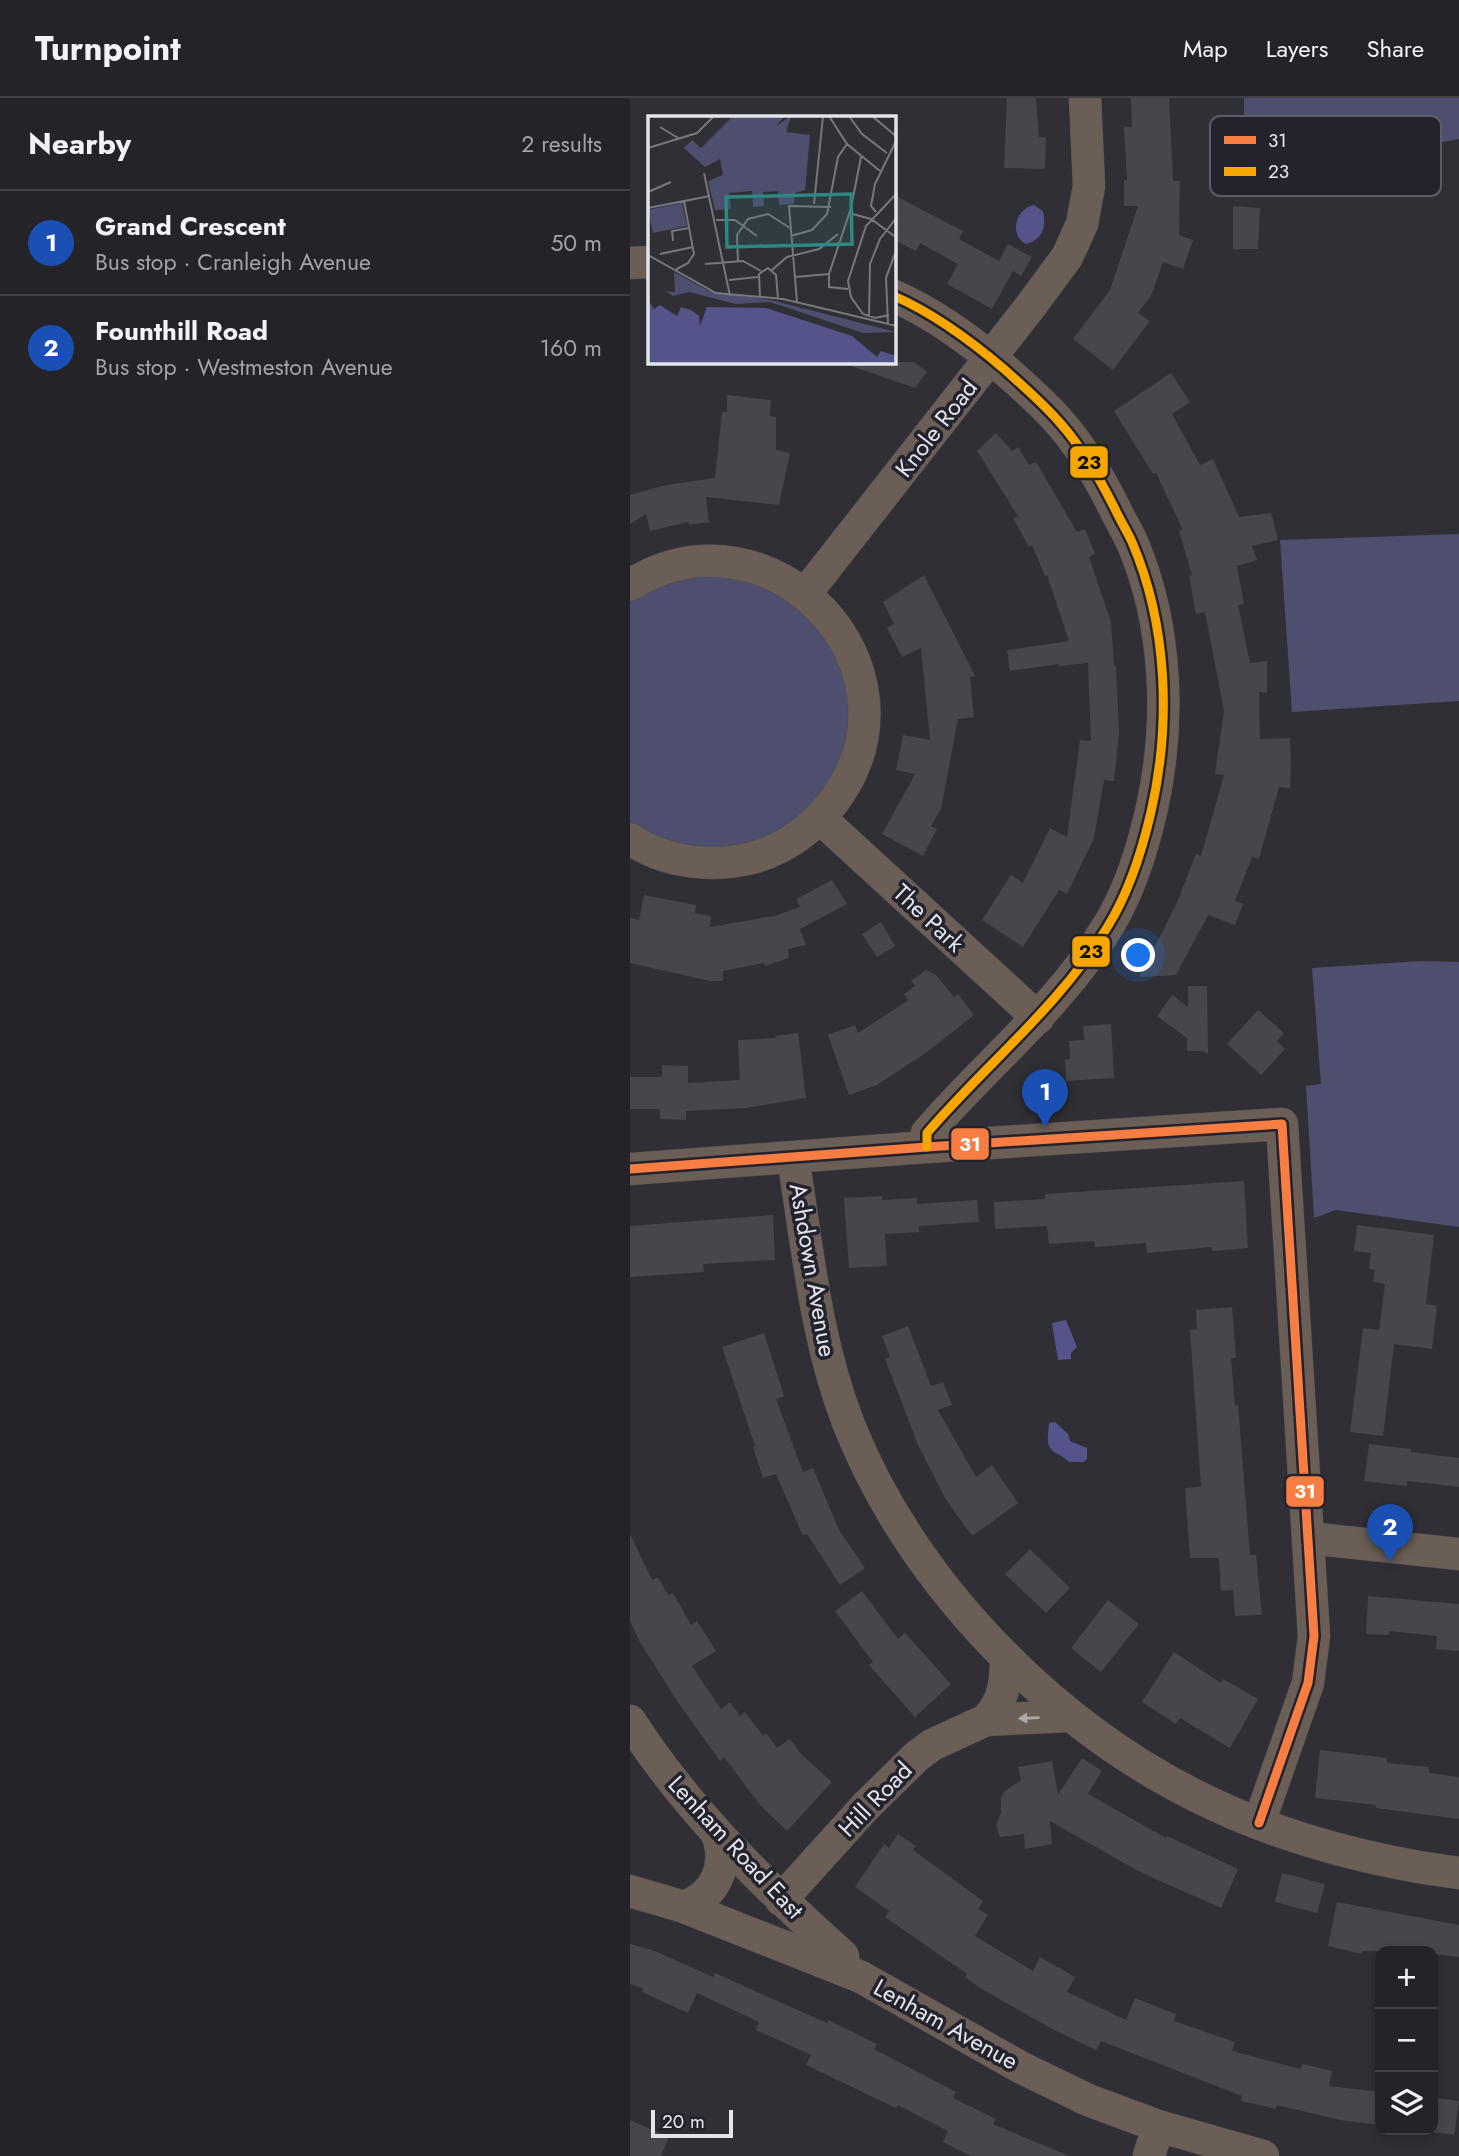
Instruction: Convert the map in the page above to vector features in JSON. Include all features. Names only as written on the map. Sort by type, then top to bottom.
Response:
[{"type":"street","name":"Knole Road","points":[[806,593],[1067,257],[1082,224],[1090,186],[1085,98]]},
{"type":"street","points":[[630,263],[648,262]]},
{"type":"street","points":[[896,297],[917,306],[949,326],[990,358],[1039,400],[1082,451],[1132,542],[1142,570],[1156,626],[1164,720],[1162,754],[1142,845],[1127,889],[1109,925],[1063,990],[984,1070],[927,1133],[927,1147]]},
{"type":"street","points":[[630,585],[678,564],[736,562],[773,573],[806,593],[834,622],[848,645],[858,671],[863,724],[855,762],[844,786],[813,826],[775,849],[758,856],[723,863],[704,863],[668,857],[630,839]]},
{"type":"street","name":"The Park","points":[[820,818],[1038,1018]]},
{"type":"street","points":[[630,1169],[1282,1124],[1314,1636],[1308,1683],[1259,1823]]},
{"type":"street","name":"Ashdown Avenue","points":[[793,1158],[820,1334],[853,1434],[909,1538],[956,1601],[1006,1657],[1098,1737],[1172,1783],[1216,1806],[1259,1823],[1352,1852],[1459,1873]]},
{"type":"street","points":[[1309,1538],[1459,1554]]},
{"type":"street","points":[[986,1720],[1001,1700],[1006,1657]]},
{"type":"street","name":"Hill Road","points":[[781,1900],[866,1806],[917,1756],[950,1736],[986,1720],[1072,1716]]},
{"type":"street","name":"Lenham Road East","points":[[630,1721],[649,1751],[717,1834],[781,1900],[843,1955],[839,1968]]},
{"type":"street","points":[[684,1907],[704,1897],[718,1879],[723,1856],[717,1834]]},
{"type":"street","name":"Lenham Avenue","points":[[630,1891],[684,1907],[883,1988],[1020,2067],[1088,2100],[1158,2126],[1263,2156]]},
{"type":"street","points":[[1149,2156],[1158,2126]]},
{"type":"shaded area","points":[[1244,98],[1459,98],[1459,139],[1441,142],[1441,116],[1244,116]]},
{"type":"shaded area","points":[[1034,205],[1043,211],[1044,227],[1036,239],[1026,244],[1017,235],[1016,222],[1023,211]]},
{"type":"shaded area","points":[[1459,534],[1459,701],[1292,712],[1280,540]]},
{"type":"shaded area","points":[[737,570],[824,623],[853,696],[839,772],[788,830],[739,850],[688,850],[630,825],[630,595],[659,578]]},
{"type":"shaded area","points":[[1422,961],[1459,962],[1459,1227],[1336,1210],[1314,1218],[1306,1086],[1321,1084],[1312,968]]},
{"type":"shaded area","points":[[1066,1320],[1077,1347],[1071,1353],[1071,1359],[1058,1360],[1052,1323]]},
{"type":"shaded area","points":[[1055,1422],[1068,1434],[1070,1441],[1087,1448],[1087,1459],[1084,1462],[1069,1462],[1051,1449],[1048,1442],[1049,1423]]},
{"type":"building","points":[[1007,98],[1036,98],[1039,137],[1046,137],[1045,169],[1004,168]]},
{"type":"building","points":[[1131,98],[1169,98],[1173,181],[1180,181],[1179,235],[1193,240],[1183,269],[1163,262],[1151,296],[1138,313],[1150,321],[1113,370],[1073,339],[1110,290],[1138,206],[1124,206],[1124,180],[1127,180],[1124,127],[1132,127]]},
{"type":"building","points":[[896,196],[963,231],[959,239],[999,261],[1008,244],[1032,257],[1021,276],[1013,271],[992,309],[947,284],[958,264],[920,243],[916,251],[896,241]]},
{"type":"building","points":[[1233,206],[1260,208],[1258,249],[1233,249]]},
{"type":"building","points":[[914,362],[927,372],[915,388],[851,366]]},
{"type":"building","points":[[1171,373],[1190,402],[1172,414],[1200,465],[1213,459],[1239,517],[1271,513],[1278,540],[1252,546],[1257,560],[1237,566],[1244,604],[1238,605],[1250,663],[1267,661],[1267,693],[1259,692],[1260,739],[1290,738],[1290,788],[1279,787],[1259,859],[1252,857],[1235,901],[1243,904],[1235,925],[1208,915],[1176,975],[1139,977],[1176,905],[1196,854],[1201,856],[1224,775],[1215,774],[1224,711],[1205,612],[1196,614],[1189,576],[1192,575],[1179,531],[1183,530],[1156,473],[1153,474],[1114,411]]},
{"type":"building","points":[[727,395],[771,400],[770,416],[776,417],[776,450],[790,453],[779,505],[706,497],[709,522],[689,525],[688,522],[650,531],[646,514],[630,524],[630,495],[666,485],[715,478],[722,412],[727,412]]},
{"type":"building","points":[[996,433],[1012,451],[1018,447],[1029,465],[1036,462],[1077,532],[1085,529],[1095,554],[1089,557],[1111,622],[1116,666],[1119,733],[1114,781],[1104,780],[1094,838],[1067,894],[1059,890],[1023,947],[982,920],[1011,875],[1023,883],[1050,828],[1067,837],[1080,740],[1091,741],[1088,663],[1010,671],[1007,650],[1069,641],[1047,575],[1045,576],[1032,545],[1029,547],[1013,518],[1018,516],[977,451]]},
{"type":"building","points":[[924,575],[975,676],[970,677],[974,717],[958,719],[941,809],[931,826],[937,829],[923,856],[882,834],[915,774],[896,770],[903,735],[930,740],[921,648],[902,657],[887,628],[894,624],[883,602]]},
{"type":"building","points":[[832,880],[847,904],[800,929],[806,945],[788,949],[789,958],[765,966],[764,963],[723,971],[723,981],[710,981],[630,963],[630,918],[639,920],[644,895],[696,905],[695,913],[711,916],[710,927],[774,916],[800,907],[796,899]]},
{"type":"building","points":[[881,922],[895,946],[877,957],[862,934]]},
{"type":"building","points":[[926,970],[936,975],[954,997],[958,994],[974,1015],[927,1052],[877,1085],[849,1095],[828,1035],[855,1025],[858,1033],[909,1000],[904,994],[915,986],[911,981]]},
{"type":"building","points":[[1188,986],[1207,986],[1208,1054],[1204,1051],[1187,1051],[1187,1038],[1157,1016],[1172,995],[1188,1007]]},
{"type":"building","points":[[1258,1010],[1284,1033],[1277,1041],[1285,1049],[1261,1075],[1227,1044]]},
{"type":"building","points":[[1111,1024],[1114,1078],[1066,1081],[1065,1060],[1070,1059],[1069,1041],[1084,1040],[1083,1026]]},
{"type":"building","points":[[798,1033],[806,1098],[745,1108],[686,1111],[686,1120],[660,1119],[660,1109],[630,1109],[630,1077],[662,1077],[662,1065],[688,1066],[688,1083],[740,1080],[738,1040],[776,1038],[775,1036]]},
{"type":"building","points":[[1244,1181],[1248,1248],[1212,1251],[1211,1247],[1147,1253],[1146,1243],[1095,1247],[1094,1241],[1049,1244],[1047,1226],[995,1229],[994,1202],[1045,1199],[1045,1194]]},
{"type":"building","points":[[882,1196],[882,1200],[917,1198],[917,1204],[977,1200],[979,1222],[919,1226],[919,1232],[885,1234],[887,1266],[849,1268],[844,1198]]},
{"type":"building","points":[[773,1215],[775,1260],[703,1264],[704,1272],[630,1277],[630,1226]]},
{"type":"building","points":[[1357,1225],[1434,1235],[1426,1304],[1437,1306],[1432,1349],[1394,1344],[1383,1436],[1350,1432],[1363,1328],[1379,1330],[1385,1284],[1373,1282],[1375,1270],[1369,1269],[1371,1253],[1354,1251]]},
{"type":"building","points":[[1232,1307],[1236,1358],[1231,1358],[1235,1406],[1238,1405],[1250,1555],[1256,1555],[1262,1615],[1235,1616],[1233,1590],[1221,1591],[1219,1558],[1190,1558],[1185,1488],[1201,1487],[1190,1330],[1197,1329],[1196,1310]]},
{"type":"building","points":[[908,1326],[931,1386],[943,1382],[952,1405],[938,1410],[976,1477],[992,1465],[1018,1503],[972,1536],[945,1498],[918,1445],[885,1359],[890,1357],[882,1336]]},
{"type":"building","points":[[764,1333],[784,1396],[776,1399],[803,1472],[813,1468],[839,1530],[865,1568],[840,1585],[807,1534],[803,1536],[776,1474],[763,1478],[722,1347]]},
{"type":"building","points":[[1369,1444],[1459,1458],[1459,1487],[1407,1481],[1407,1486],[1364,1481]]},
{"type":"building","points":[[630,1534],[652,1580],[658,1577],[668,1595],[673,1593],[691,1625],[697,1621],[716,1651],[692,1666],[721,1709],[730,1702],[740,1716],[745,1712],[763,1736],[766,1733],[777,1748],[790,1739],[801,1754],[832,1782],[787,1831],[760,1805],[724,1757],[720,1761],[677,1701],[640,1642],[630,1621]]},
{"type":"building","points":[[1030,1549],[1070,1588],[1046,1613],[1005,1574]]},
{"type":"building","points":[[862,1591],[898,1639],[905,1633],[951,1684],[915,1717],[869,1665],[873,1662],[835,1611]]},
{"type":"building","points":[[1368,1596],[1459,1604],[1459,1651],[1436,1649],[1437,1636],[1389,1631],[1389,1635],[1366,1634]]},
{"type":"building","points":[[1108,1600],[1139,1624],[1101,1672],[1071,1648]]},
{"type":"building","points":[[1174,1652],[1221,1683],[1223,1679],[1258,1699],[1230,1748],[1180,1718],[1176,1724],[1142,1702]]},
{"type":"building","points":[[1320,1750],[1387,1758],[1387,1763],[1429,1767],[1429,1773],[1459,1777],[1459,1819],[1315,1798]]},
{"type":"building","points":[[1082,1758],[1102,1771],[1088,1794],[1166,1838],[1167,1836],[1238,1869],[1221,1908],[1140,1872],[1050,1821],[1052,1844],[1025,1849],[1024,1834],[1000,1837],[996,1825],[1001,1813],[1001,1798],[1005,1791],[1021,1780],[1018,1767],[1052,1761],[1058,1795]]},
{"type":"building","points":[[898,1834],[916,1846],[913,1850],[983,1901],[978,1909],[988,1915],[975,1936],[1033,1971],[1040,1957],[1075,1977],[1067,1992],[1126,2020],[1135,1998],[1176,2014],[1174,2021],[1235,2042],[1232,2051],[1301,2069],[1302,2064],[1332,2071],[1329,2086],[1375,2091],[1375,2124],[1340,2120],[1277,2105],[1276,2109],[1241,2101],[1242,2096],[1101,2041],[1096,2050],[1054,2030],[980,1988],[965,1977],[967,1974],[885,1917],[889,1911],[855,1887],[884,1844],[889,1848]]},
{"type":"building","points":[[1282,1873],[1325,1884],[1317,1913],[1275,1902]]},
{"type":"building","points":[[1337,1902],[1459,1925],[1459,1957],[1438,1955],[1438,1946],[1375,1946],[1375,1951],[1362,1951],[1362,1954],[1328,1946]]},
{"type":"building","points":[[630,1944],[655,1951],[713,1977],[715,1973],[827,2023],[828,2020],[877,2044],[874,2049],[956,2092],[953,2098],[996,2119],[993,2124],[1069,2156],[971,2156],[943,2142],[948,2131],[898,2105],[896,2108],[806,2065],[811,2055],[756,2030],[759,2022],[697,1993],[688,2013],[642,1992],[643,1988],[630,1984]]},
{"type":"building","points":[[1438,2099],[1459,2101],[1454,2135],[1438,2133]]},
{"type":"building","points":[[630,2120],[669,2137],[661,2156],[630,2156]]},
{"type":"transit line","name":"23","points":[[896,297],[938,319],[991,358],[1048,410],[1077,444],[1128,534],[1144,574],[1153,607],[1162,676],[1162,745],[1157,779],[1143,841],[1122,899],[1108,926],[1068,982],[927,1133],[927,1147]]},
{"type":"transit line","name":"31","points":[[630,1169],[1282,1124],[1314,1636],[1308,1683],[1259,1823]]},
{"type":"place","name":"Grand Crescent","points":[[1045,1127]]},
{"type":"place","name":"Founthill Road","points":[[1390,1562]]}]
